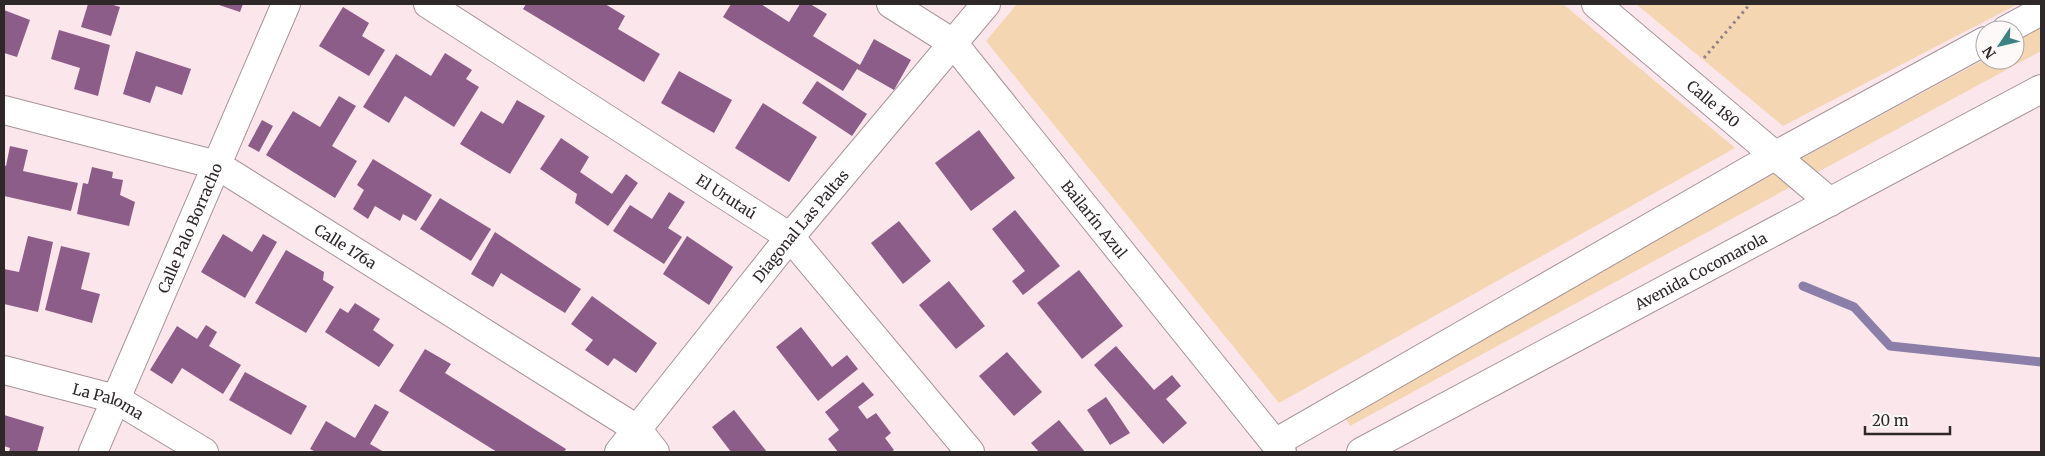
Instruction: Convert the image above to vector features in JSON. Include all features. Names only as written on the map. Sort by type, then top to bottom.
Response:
[{"type":"street","name":"Calle Palo Borracho","points":[[94,452],[286,4]]},
{"type":"street","name":"El Urutaú","points":[[428,4],[790,237],[970,452]]},
{"type":"street","name":"Bailarín Azul","points":[[891,4],[953,43],[1279,448]]},
{"type":"street","name":"Diagonal Las Paltas","points":[[618,452],[790,237],[986,4]]},
{"type":"street","name":"Calle 180","points":[[1596,4],[1830,202]]},
{"type":"street","points":[[2024,20],[2041,11]]},
{"type":"street","points":[[1279,448],[1776,155],[1975,46]]},
{"type":"street","name":"Avenida Cocomarola","points":[[1361,452],[2041,89]]},
{"type":"street","name":"Calle 176a","points":[[4,110],[217,165],[637,429],[655,452]]},
{"type":"street","name":"La Paloma","points":[[4,370],[116,399],[204,452]]},
{"type":"path","points":[[1686,80],[1750,4]]},
{"type":"shaded area","points":[[1017,4],[1563,4],[1735,148],[1279,403],[986,41]]},
{"type":"shaded area","points":[[1636,4],[2018,4],[1987,20],[1975,20],[1975,26],[1783,126]]},
{"type":"shaded area","points":[[2041,28],[2041,51],[2025,60],[2025,37]]},
{"type":"shaded area","points":[[1975,64],[1975,70],[2006,70],[1350,426],[1340,409]]},
{"type":"building","points":[[88,4],[110,4],[120,7],[111,36],[81,27]]},
{"type":"building","points":[[216,4],[243,4],[240,12]]},
{"type":"building","points":[[526,4],[605,4],[625,16],[618,29],[660,54],[644,82],[523,9]]},
{"type":"building","points":[[731,4],[761,4],[789,22],[800,4],[810,4],[827,14],[813,36],[860,65],[874,39],[911,60],[894,90],[857,69],[843,91],[723,17]]},
{"type":"building","points":[[343,7],[369,23],[362,36],[385,50],[369,76],[319,46]]},
{"type":"building","points":[[4,10],[30,20],[17,57],[4,53]]},
{"type":"building","points":[[59,30],[110,45],[98,96],[74,89],[80,68],[51,59]]},
{"type":"building","points":[[136,51],[191,69],[182,95],[156,86],[150,103],[123,94]]},
{"type":"building","points":[[445,53],[472,70],[466,79],[479,87],[454,127],[405,96],[389,123],[363,107],[396,54],[431,76]]},
{"type":"building","points":[[679,71],[732,100],[714,133],[661,103]]},
{"type":"building","points":[[817,81],[867,114],[852,136],[802,103]]},
{"type":"building","points":[[339,96],[356,106],[332,146],[357,161],[335,198],[266,155],[293,111],[320,127]]},
{"type":"building","points":[[517,100],[545,116],[510,174],[460,144],[481,111],[503,124]]},
{"type":"building","points":[[763,103],[817,137],[789,182],[735,148]]},
{"type":"building","points":[[262,120],[273,126],[259,152],[248,146]]},
{"type":"building","points":[[979,130],[1015,178],[971,211],[935,163]]},
{"type":"building","points":[[561,138],[589,157],[580,172],[612,194],[626,174],[638,183],[608,226],[575,203],[577,194],[540,169]]},
{"type":"building","points":[[10,146],[28,150],[23,171],[78,183],[71,211],[4,196],[4,165],[6,166]]},
{"type":"building","points":[[373,159],[432,195],[416,221],[403,214],[400,221],[375,206],[368,219],[353,209],[364,190],[357,185]]},
{"type":"building","points":[[92,167],[113,172],[112,178],[123,180],[120,195],[135,202],[129,226],[77,214],[83,183],[88,184]]},
{"type":"building","points":[[669,192],[685,202],[668,228],[682,237],[664,264],[613,231],[630,205],[652,219]]},
{"type":"building","points":[[440,198],[491,229],[471,261],[420,229]]},
{"type":"building","points":[[1015,210],[1060,266],[1023,295],[1012,281],[1025,271],[992,229]]},
{"type":"building","points":[[899,221],[931,261],[903,284],[871,243]]},
{"type":"building","points":[[495,232],[581,289],[565,313],[501,273],[493,287],[471,274]]},
{"type":"building","points":[[223,234],[252,252],[263,234],[277,242],[245,298],[201,272]]},
{"type":"building","points":[[28,236],[53,242],[38,312],[4,304],[4,269],[19,272]]},
{"type":"building","points":[[687,236],[733,267],[709,305],[663,274]]},
{"type":"building","points":[[61,246],[90,253],[81,289],[100,294],[92,323],[45,310]]},
{"type":"building","points":[[286,250],[324,272],[323,280],[334,287],[306,333],[255,303]]},
{"type":"building","points":[[1079,270],[1123,326],[1082,359],[1037,303]]},
{"type":"building","points":[[949,281],[985,326],[956,349],[919,305]]},
{"type":"building","points":[[592,296],[657,343],[636,373],[614,358],[608,366],[585,350],[593,340],[571,324]]},
{"type":"building","points":[[355,303],[380,319],[373,330],[394,345],[379,367],[325,332],[340,308],[348,313]]},
{"type":"building","points":[[206,325],[217,332],[209,346],[241,365],[223,394],[182,368],[172,384],[150,370],[177,326],[197,339]]},
{"type":"building","points":[[801,327],[832,367],[847,355],[858,369],[818,401],[776,347]]},
{"type":"building","points":[[1116,346],[1154,390],[1172,375],[1181,386],[1166,399],[1187,423],[1163,444],[1094,365]]},
{"type":"building","points":[[425,349],[451,364],[445,373],[566,449],[564,452],[497,452],[399,391]]},
{"type":"building","points":[[1007,352],[1042,392],[1014,416],[979,376]]},
{"type":"building","points":[[245,372],[307,406],[291,435],[229,400]]},
{"type":"building","points":[[863,382],[874,395],[858,407],[867,419],[876,413],[891,433],[885,438],[894,450],[891,452],[838,452],[828,439],[839,430],[825,412]]},
{"type":"building","points":[[1106,397],[1130,433],[1110,445],[1087,410]]},
{"type":"building","points":[[375,404],[389,412],[370,444],[384,452],[316,452],[310,449],[326,421],[355,438]]},
{"type":"building","points":[[734,410],[767,452],[731,452],[712,427]]},
{"type":"building","points":[[4,415],[44,427],[37,452],[9,452],[10,448],[4,446]]},
{"type":"building","points":[[1059,420],[1085,452],[1039,452],[1031,443]]},
{"type":"waterway","points":[[1803,286],[1854,307],[1890,346],[2041,362]]}]
